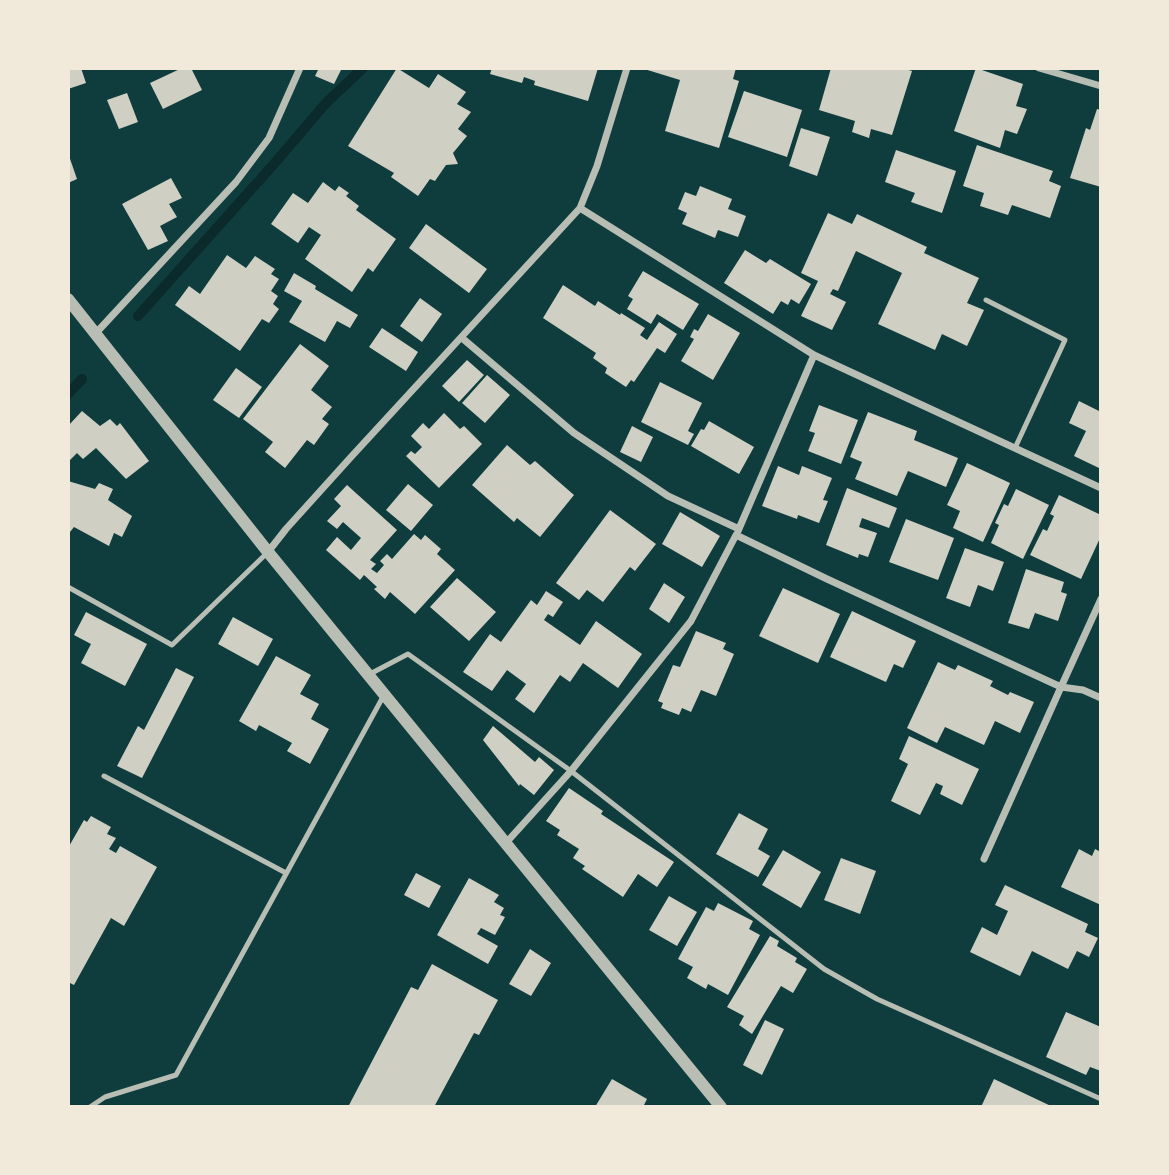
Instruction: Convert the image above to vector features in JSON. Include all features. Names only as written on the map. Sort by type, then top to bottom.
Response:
[{"type":"street","points":[[96,334],[236,182],[269,138],[300,68]]},
{"type":"street","points":[[268,552],[351,457],[580,208],[597,166],[627,68]]},
{"type":"street","points":[[1039,68],[1101,86]]},
{"type":"street","points":[[580,208],[814,355],[1101,488]]},
{"type":"street","points":[[68,299],[74,315],[96,334],[268,552],[721,1107]]},
{"type":"street","points":[[462,338],[574,433],[668,496],[840,585],[1061,687],[1083,690],[1101,698]]},
{"type":"street","points":[[505,844],[571,771],[691,621],[738,532],[814,355]]},
{"type":"street","points":[[984,859],[1101,599]]},
{"type":"lane","points":[[986,300],[1065,340],[1015,448]]},
{"type":"lane","points":[[68,587],[172,645],[268,552]]},
{"type":"lane","points":[[368,675],[408,654],[571,771],[824,969],[877,999],[1101,1099]]},
{"type":"lane","points":[[90,1107],[105,1097],[176,1074],[384,695]]},
{"type":"lane","points":[[104,776],[286,873]]},
{"type":"building","points":[[68,68],[81,68],[86,83],[68,89]]},
{"type":"building","points":[[182,68],[191,68],[202,90],[163,109],[150,83]]},
{"type":"building","points":[[319,68],[342,68],[334,84],[315,76]]},
{"type":"building","points":[[397,68],[429,88],[438,74],[466,92],[457,104],[471,112],[458,129],[467,136],[453,153],[458,164],[446,165],[435,181],[430,179],[418,196],[391,177],[394,173],[348,146]]},
{"type":"building","points":[[492,68],[598,68],[588,101],[534,85],[535,81],[524,77],[522,83],[490,74]]},
{"type":"building","points":[[641,68],[736,68],[733,79],[739,81],[719,148],[665,131],[680,80]]},
{"type":"building","points":[[831,68],[902,68],[912,71],[892,135],[871,129],[869,138],[852,132],[855,121],[819,110]]},
{"type":"building","points":[[976,68],[1023,84],[1016,106],[1027,109],[1017,134],[1005,130],[1000,148],[954,131]]},
{"type":"building","points":[[744,91],[802,110],[787,157],[728,137]]},
{"type":"building","points":[[127,93],[138,122],[119,129],[107,100]]},
{"type":"building","points":[[1097,109],[1101,110],[1101,187],[1070,178],[1086,128],[1090,130]]},
{"type":"building","points":[[801,128],[830,137],[817,176],[789,166]]},
{"type":"building","points":[[977,145],[1053,171],[1049,181],[1061,186],[1050,218],[1012,205],[1008,215],[980,206],[984,193],[963,186]]},
{"type":"building","points":[[896,150],[956,171],[942,213],[911,202],[915,193],[885,182]]},
{"type":"building","points":[[68,153],[77,179],[68,183]]},
{"type":"building","points":[[171,178],[182,198],[169,204],[177,217],[160,226],[168,241],[148,250],[122,204]]},
{"type":"building","points":[[323,182],[335,191],[339,186],[349,193],[346,196],[359,206],[356,210],[396,239],[373,272],[368,268],[352,292],[305,259],[321,235],[309,227],[298,243],[271,224],[293,193],[308,203]]},
{"type":"building","points":[[700,186],[732,199],[728,209],[746,216],[738,237],[718,230],[715,238],[682,224],[687,213],[678,209],[685,192],[696,196]]},
{"type":"building","points":[[828,213],[852,224],[857,214],[927,247],[924,253],[979,278],[967,303],[984,310],[967,346],[942,334],[935,350],[878,324],[902,273],[856,251],[838,291],[833,289],[830,294],[846,302],[832,330],[801,316],[818,281],[801,273]]},
{"type":"building","points":[[426,224],[487,269],[469,293],[409,248]]},
{"type":"building","points":[[745,250],[766,263],[770,259],[811,284],[799,304],[791,299],[788,305],[781,301],[773,314],[724,283]]},
{"type":"building","points":[[227,255],[246,268],[255,256],[275,269],[271,274],[279,279],[271,291],[278,296],[273,304],[279,309],[269,323],[262,319],[240,351],[175,305],[189,286],[200,294]]},
{"type":"building","points":[[643,271],[699,304],[683,330],[657,314],[651,324],[627,309],[633,299],[628,296]]},
{"type":"building","points":[[294,273],[358,315],[350,328],[337,321],[325,342],[289,322],[302,301],[284,291]]},
{"type":"building","points":[[563,285],[595,306],[598,301],[645,328],[640,335],[647,340],[659,322],[677,334],[665,353],[657,348],[634,382],[631,380],[626,387],[605,373],[607,368],[593,358],[596,353],[543,318]]},
{"type":"building","points":[[420,298],[442,314],[422,342],[400,326]]},
{"type":"building","points":[[708,314],[740,333],[713,380],[681,361],[694,339],[690,337],[694,329],[698,331]]},
{"type":"building","points":[[382,328],[418,352],[406,371],[369,347]]},
{"type":"building","points":[[300,344],[329,366],[311,390],[332,407],[322,419],[329,424],[314,445],[307,440],[285,468],[265,452],[273,442],[243,419]]},
{"type":"building","points":[[467,360],[484,375],[459,402],[442,386]]},
{"type":"building","points":[[236,368],[262,387],[239,418],[213,400]]},
{"type":"building","points":[[487,375],[510,395],[485,423],[462,403]]},
{"type":"building","points":[[660,382],[702,403],[688,431],[694,434],[688,445],[641,422]]},
{"type":"building","points":[[1079,401],[1101,412],[1101,469],[1074,456],[1086,431],[1069,423]]},
{"type":"building","points":[[819,405],[858,420],[841,464],[808,451],[815,433],[809,431]]},
{"type":"building","points":[[82,411],[100,426],[110,419],[117,426],[120,423],[149,461],[126,479],[96,448],[83,459],[77,453],[68,462],[68,426]]},
{"type":"building","points":[[868,412],[917,431],[914,440],[958,458],[946,487],[908,471],[897,496],[855,479],[862,462],[850,457]]},
{"type":"building","points":[[444,413],[460,429],[464,426],[482,444],[439,488],[406,456],[411,451],[415,454],[422,447],[411,436],[423,423],[429,429]]},
{"type":"building","points":[[709,421],[754,447],[739,474],[691,446]]},
{"type":"building","points":[[632,426],[653,437],[641,462],[620,452]]},
{"type":"building","points":[[507,445],[530,465],[535,461],[574,495],[540,537],[517,518],[514,522],[472,485]]},
{"type":"building","points":[[967,463],[1010,483],[983,542],[953,528],[960,511],[947,505]]},
{"type":"building","points":[[778,466],[799,475],[802,466],[832,478],[823,500],[828,501],[819,523],[798,515],[797,519],[762,506]]},
{"type":"building","points":[[68,481],[95,489],[99,483],[113,489],[108,500],[132,516],[122,537],[114,533],[109,546],[74,527],[68,531]]},
{"type":"building","points":[[408,484],[433,505],[411,531],[386,510]]},
{"type":"building","points":[[347,485],[397,530],[370,560],[376,564],[371,569],[377,573],[384,565],[380,561],[387,554],[392,559],[414,534],[421,540],[425,535],[441,549],[437,554],[455,570],[415,614],[390,592],[385,599],[364,575],[360,580],[326,550],[337,537],[351,550],[361,538],[343,522],[337,529],[327,521],[341,506],[334,499]]},
{"type":"building","points":[[847,488],[897,508],[889,528],[862,518],[859,527],[877,533],[868,557],[859,554],[858,558],[826,545]]},
{"type":"building","points":[[1016,489],[1049,505],[1023,559],[991,543],[999,525],[995,523],[1004,504],[1008,506]]},
{"type":"building","points":[[1059,495],[1101,515],[1101,536],[1081,579],[1030,555],[1043,529],[1047,531],[1054,516],[1050,514]]},
{"type":"building","points":[[610,510],[656,544],[635,571],[630,567],[603,602],[587,590],[579,600],[556,583]]},
{"type":"building","points":[[680,512],[720,536],[702,567],[662,544]]},
{"type":"building","points":[[906,519],[954,538],[938,580],[889,562]]},
{"type":"building","points":[[965,548],[1004,562],[993,591],[978,585],[970,607],[946,598]]},
{"type":"building","points":[[1026,569],[1064,582],[1061,592],[1067,594],[1058,621],[1035,613],[1029,629],[1008,623]]},
{"type":"building","points":[[457,578],[496,612],[469,641],[430,607]]},
{"type":"building","points":[[664,583],[685,597],[669,623],[649,609]]},
{"type":"building","points":[[783,588],[840,614],[818,663],[759,636]]},
{"type":"building","points":[[546,591],[563,602],[553,617],[548,614],[544,620],[580,645],[596,621],[642,654],[618,688],[583,663],[570,682],[560,675],[534,713],[515,699],[526,684],[507,670],[492,691],[463,672],[490,634],[501,642],[531,600],[537,605]]},
{"type":"building","points":[[852,611],[916,641],[903,668],[894,664],[886,682],[830,657]]},
{"type":"building","points":[[86,612],[147,644],[125,686],[81,663],[91,644],[74,635]]},
{"type":"building","points":[[233,617],[273,639],[258,666],[218,644]]},
{"type":"building","points":[[696,631],[726,643],[723,649],[734,654],[716,696],[701,690],[691,712],[682,708],[679,715],[661,708],[663,703],[658,701],[673,665],[680,667]]},
{"type":"building","points":[[276,656],[311,675],[300,694],[319,704],[311,719],[329,729],[310,764],[287,751],[292,743],[259,725],[256,731],[239,721]]},
{"type":"building","points":[[938,662],[955,670],[958,665],[993,681],[990,686],[1008,695],[1010,692],[1034,702],[1020,733],[995,721],[984,745],[945,727],[937,743],[907,728]]},
{"type":"building","points":[[176,668],[194,677],[142,778],[117,766],[138,726],[144,730]]},
{"type":"building","points":[[493,726],[535,762],[539,757],[554,770],[534,795],[520,784],[519,786],[483,740]]},
{"type":"building","points":[[909,736],[979,769],[962,805],[940,794],[943,786],[936,783],[920,815],[891,801],[908,764],[899,759]]},
{"type":"building","points":[[569,788],[603,811],[601,814],[674,862],[657,887],[638,874],[623,897],[582,869],[585,866],[573,858],[579,849],[557,835],[560,830],[546,821]]},
{"type":"building","points":[[739,813],[768,829],[758,849],[770,856],[758,877],[716,854]]},
{"type":"building","points":[[91,816],[111,827],[107,834],[116,838],[109,849],[116,853],[120,846],[157,867],[124,926],[111,918],[74,985],[68,982],[68,848],[84,820],[87,822]]},
{"type":"building","points":[[1079,849],[1092,856],[1095,849],[1101,852],[1101,905],[1061,887]]},
{"type":"building","points":[[783,850],[821,872],[801,908],[762,885]]},
{"type":"building","points":[[841,858],[876,871],[860,914],[824,900]]},
{"type":"building","points":[[416,873],[441,886],[429,908],[404,895]]},
{"type":"building","points":[[469,878],[499,895],[494,902],[504,908],[500,915],[505,917],[495,935],[481,928],[477,934],[498,946],[488,964],[437,935]]},
{"type":"building","points":[[1005,885],[1088,924],[1085,932],[1098,938],[1089,957],[1077,951],[1068,969],[1032,951],[1020,976],[970,952],[982,927],[997,935],[1008,911],[995,905]]},
{"type":"building","points":[[669,896],[697,912],[677,946],[649,930]]},
{"type":"building","points":[[718,903],[753,921],[749,929],[760,935],[728,995],[708,984],[706,989],[687,978],[693,967],[678,959],[706,907],[714,911]]},
{"type":"building","points":[[770,936],[779,941],[777,946],[797,958],[795,962],[807,969],[793,993],[781,986],[752,1034],[739,1025],[744,1016],[727,1007]]},
{"type":"building","points":[[530,949],[551,963],[531,996],[509,984]]},
{"type":"building","points":[[432,964],[498,1000],[479,1035],[474,1033],[434,1107],[348,1107],[411,987],[418,990]]},
{"type":"building","points":[[1066,1012],[1101,1027],[1101,1071],[1090,1067],[1086,1075],[1046,1057]]},
{"type":"building","points":[[765,1020],[784,1029],[762,1075],[743,1065]]},
{"type":"building","points":[[612,1079],[647,1099],[643,1107],[595,1107]]},
{"type":"building","points":[[994,1079],[1053,1107],[981,1107]]},
{"type":"waterway","points":[[138,316],[326,103],[363,68]]},
{"type":"waterway","points":[[68,394],[82,379]]}]
